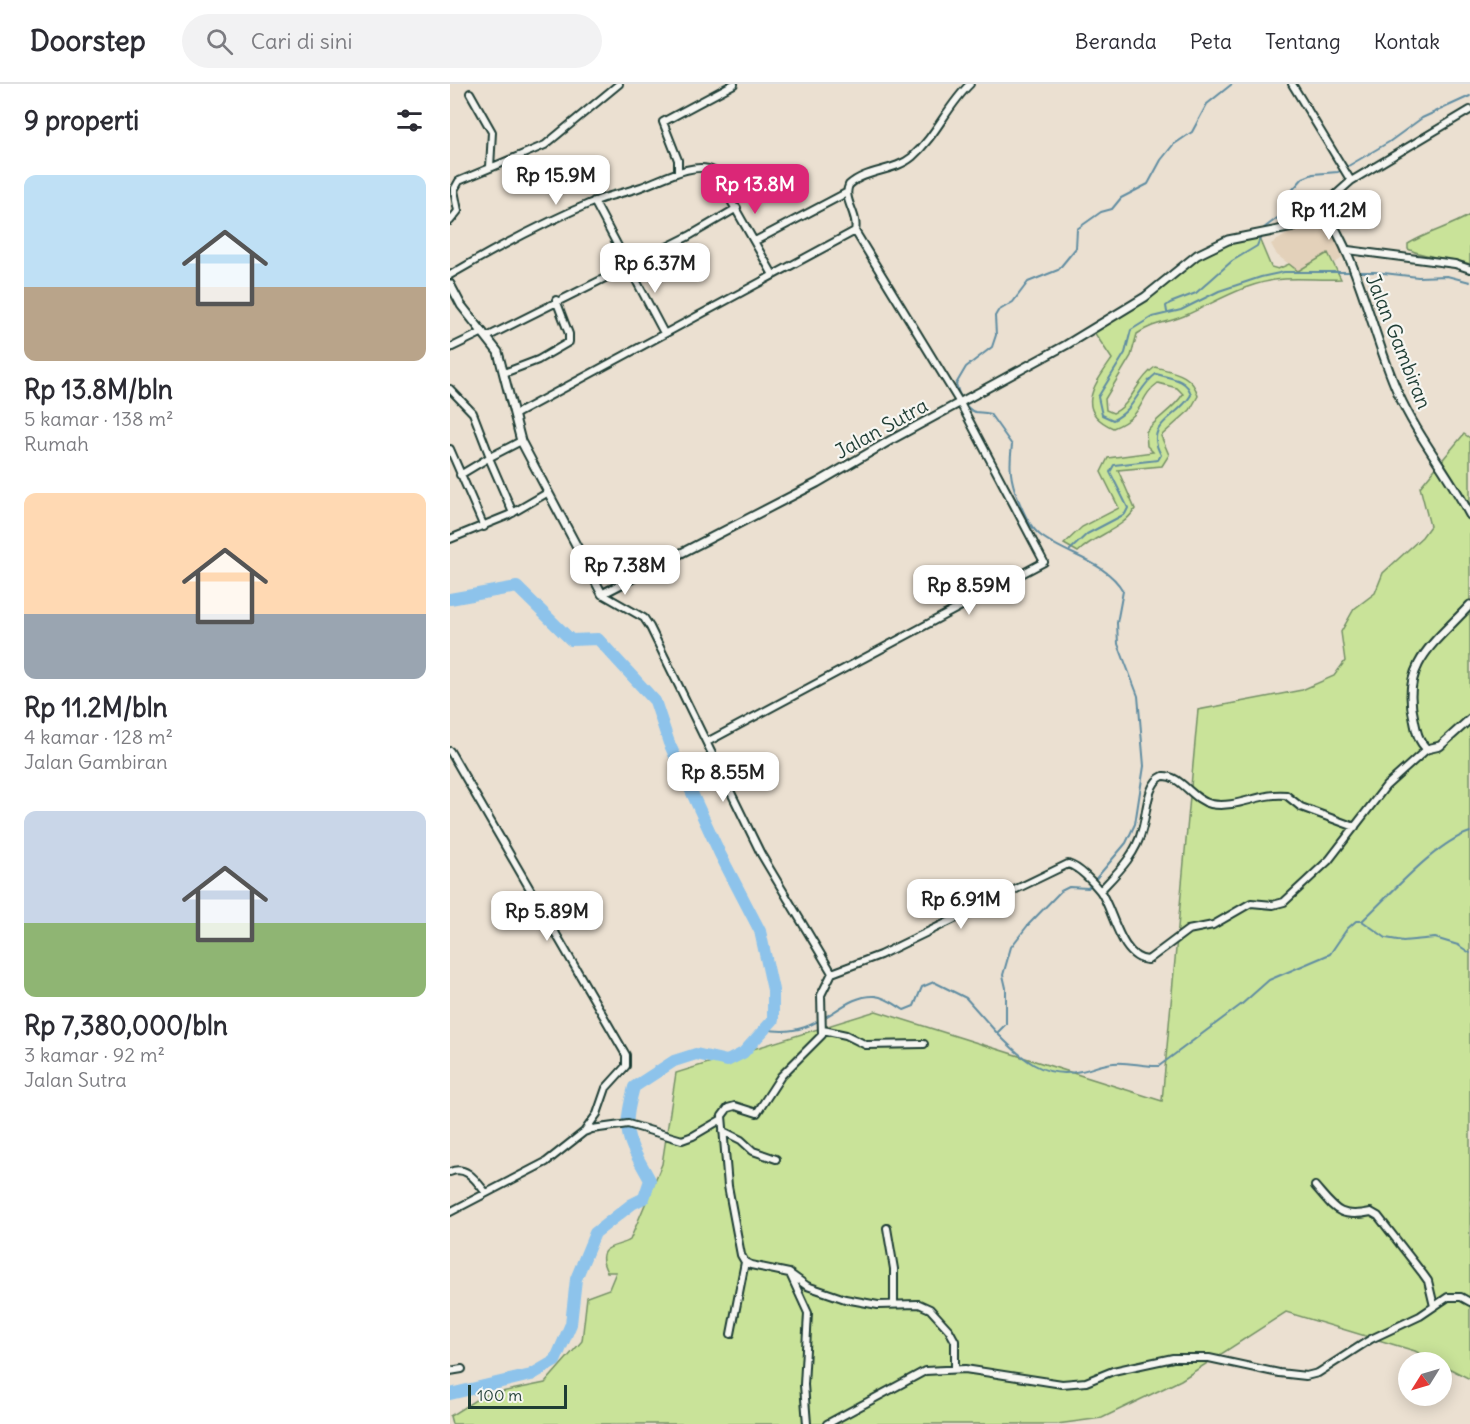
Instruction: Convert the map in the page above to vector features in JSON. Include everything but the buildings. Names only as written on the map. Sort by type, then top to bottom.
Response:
[{"type":"street","points":[[450,221],[458,211],[454,185],[490,167],[545,145],[619,84]]},
{"type":"street","points":[[678,172],[678,160],[663,122],[734,84]]},
{"type":"street","points":[[755,241],[846,193],[852,182],[910,158],[930,139],[959,95],[970,84]]},
{"type":"street","points":[[1292,84],[1349,178]]},
{"type":"street","points":[[470,93],[492,132],[490,167]]},
{"type":"street","name":"Jalan Sutra","points":[[602,594],[817,483],[1066,345],[1136,303],[1197,255],[1228,240],[1293,226],[1322,207],[1349,178],[1470,110]]},
{"type":"street","points":[[450,274],[513,238],[594,201],[641,187],[678,172],[712,170],[737,208],[772,273]]},
{"type":"street","points":[[707,742],[1044,562],[962,401],[855,231],[856,220],[846,193]]},
{"type":"street","points":[[594,201],[626,267],[664,333]]},
{"type":"street","name":"Jalan Gambiran","points":[[1322,207],[1348,250],[1355,278],[1408,413],[1470,515]]},
{"type":"street","points":[[450,348],[485,334],[626,267],[689,236],[737,208]]},
{"type":"street","points":[[514,415],[772,273],[855,231]]},
{"type":"street","points":[[1348,250],[1432,260],[1470,268]]},
{"type":"street","points":[[450,284],[461,305],[498,352],[520,441],[602,594],[644,618],[761,854],[832,973]]},
{"type":"street","points":[[504,374],[538,360],[569,342],[569,333],[556,300]]},
{"type":"street","points":[[450,389],[473,413],[513,513]]},
{"type":"street","points":[[460,475],[520,441]]},
{"type":"street","points":[[450,449],[484,527]]},
{"type":"street","points":[[450,539],[484,527],[547,493]]},
{"type":"street","points":[[1427,749],[1419,739],[1413,715],[1410,699],[1412,677],[1429,646],[1470,605]]},
{"type":"street","points":[[955,1369],[955,1341],[941,1319],[930,1309],[919,1304],[878,1305],[845,1299],[807,1286],[789,1273],[746,1262],[741,1255],[728,1186],[722,1119],[724,1111],[735,1107],[757,1113],[782,1076],[816,1042],[823,1028],[820,995],[832,973],[880,955],[932,931],[1057,867],[1068,864],[1075,866],[1097,889],[1119,934],[1137,956],[1148,960],[1188,930],[1213,925],[1251,903],[1273,905],[1284,902],[1329,860],[1386,786],[1427,749],[1440,746],[1470,719]]},
{"type":"street","points":[[450,1212],[546,1162],[584,1132],[597,1114],[606,1088],[626,1066],[626,1056],[451,754]]},
{"type":"street","points":[[1097,889],[1135,848],[1142,832],[1153,784],[1163,776],[1173,778],[1194,796],[1207,803],[1233,805],[1282,794],[1296,804],[1355,827]]},
{"type":"street","points":[[823,1028],[846,1035],[866,1045],[924,1044]]},
{"type":"street","points":[[584,1132],[615,1124],[628,1124],[682,1140],[722,1119]]},
{"type":"street","points":[[723,1131],[741,1140],[749,1149],[776,1159]]},
{"type":"street","points":[[450,1172],[461,1169],[466,1171],[486,1193]]},
{"type":"street","points":[[1315,1186],[1341,1212],[1352,1216],[1371,1212],[1378,1216],[1428,1281],[1434,1306]]},
{"type":"street","points":[[887,1228],[894,1269],[894,1303]]},
{"type":"street","points":[[730,1334],[746,1262]]},
{"type":"street","points":[[789,1273],[807,1307],[804,1385],[807,1424]]},
{"type":"street","points":[[827,1424],[925,1371],[955,1369],[1062,1384],[1086,1382],[1113,1371],[1173,1358],[1209,1358],[1279,1373],[1306,1376],[1318,1373],[1371,1339],[1420,1316],[1448,1297],[1461,1297],[1470,1302]]},
{"type":"street","points":[[450,1371],[462,1369]]},
{"type":"shaded area","points":[[1318,215],[1327,222],[1344,257],[1335,263],[1328,253],[1298,271],[1277,255],[1271,244]]},
{"type":"green space","points":[[1470,215],[1470,264],[1423,255],[1408,249],[1408,244],[1415,240]]},
{"type":"green space","points":[[1258,236],[1271,267],[1278,269],[1289,264],[1298,271],[1328,253],[1341,279],[1285,279],[1258,284],[1137,334],[1131,356],[1105,399],[1106,410],[1113,413],[1125,404],[1155,367],[1187,378],[1198,396],[1190,410],[1161,436],[1169,455],[1162,466],[1118,470],[1135,509],[1130,516],[1078,552],[1064,544],[1082,527],[1119,508],[1101,472],[1108,458],[1153,452],[1147,446],[1146,432],[1183,394],[1177,388],[1158,383],[1147,394],[1137,412],[1124,423],[1113,428],[1101,421],[1094,414],[1091,397],[1099,378],[1112,359],[1094,332],[1147,299],[1199,257],[1229,242]]},
{"type":"green space","points":[[1464,434],[1470,438],[1470,1379],[1452,1370],[1452,1352],[1417,1352],[1286,1312],[1181,1380],[1102,1418],[1057,1424],[452,1424],[450,1416],[482,1396],[545,1383],[582,1341],[587,1297],[609,1289],[616,1272],[607,1272],[603,1263],[605,1251],[630,1240],[662,1164],[676,1073],[876,1011],[1162,1101],[1198,710],[1302,690],[1334,676],[1345,661],[1341,632],[1354,609],[1375,593],[1383,573],[1422,537],[1430,526],[1420,487]]},
{"type":"waterway","points":[[765,1029],[784,1031],[800,1029],[862,997],[879,997],[904,1010],[914,1006],[922,987],[934,982],[966,998],[997,1033],[1006,1024],[1006,988],[1003,975],[1011,947],[1028,925],[1061,891],[1069,887],[1088,888],[1126,843],[1135,824],[1144,766],[1138,696],[1118,644],[1117,623],[1123,591],[1106,572],[1050,542],[1033,527],[1013,485],[1010,466],[1012,445],[990,414],[975,412],[968,408],[956,384],[966,367],[992,347],[996,335],[995,316],[998,311],[1013,302],[1028,282],[1058,270],[1076,248],[1077,229],[1101,212],[1112,209],[1121,198],[1148,184],[1161,160],[1173,145],[1192,132],[1207,104],[1232,84]]},
{"type":"waterway","points":[[1167,312],[1166,306],[1170,303],[1196,293],[1232,261],[1257,246],[1264,228],[1280,216],[1288,195],[1303,178],[1313,174],[1338,172],[1389,142],[1422,118],[1470,96]]},
{"type":"waterway","points":[[1070,550],[1087,534],[1125,514],[1128,508],[1110,472],[1114,465],[1158,460],[1161,455],[1156,436],[1159,428],[1191,395],[1182,382],[1156,374],[1120,416],[1113,420],[1102,415],[1098,397],[1125,353],[1131,330],[1152,317],[1181,310],[1219,291],[1284,272],[1375,272],[1418,277],[1447,276],[1470,282]]},
{"type":"waterway","points":[[450,599],[517,587],[571,640],[598,639],[655,701],[669,743],[720,854],[760,931],[773,990],[773,1020],[743,1053],[727,1061],[696,1054],[674,1061],[634,1087],[627,1126],[631,1145],[650,1180],[644,1198],[632,1204],[595,1233],[576,1279],[571,1324],[555,1361],[531,1375],[450,1394]]},
{"type":"waterway","points":[[997,1033],[1015,1051],[1044,1070],[1068,1073],[1119,1063],[1159,1066],[1242,1004],[1269,980],[1330,954],[1347,929],[1356,921],[1362,921],[1428,858],[1456,838],[1470,832]]},
{"type":"waterway","points":[[1362,921],[1386,938],[1403,941],[1435,938],[1458,945],[1470,953]]}]
